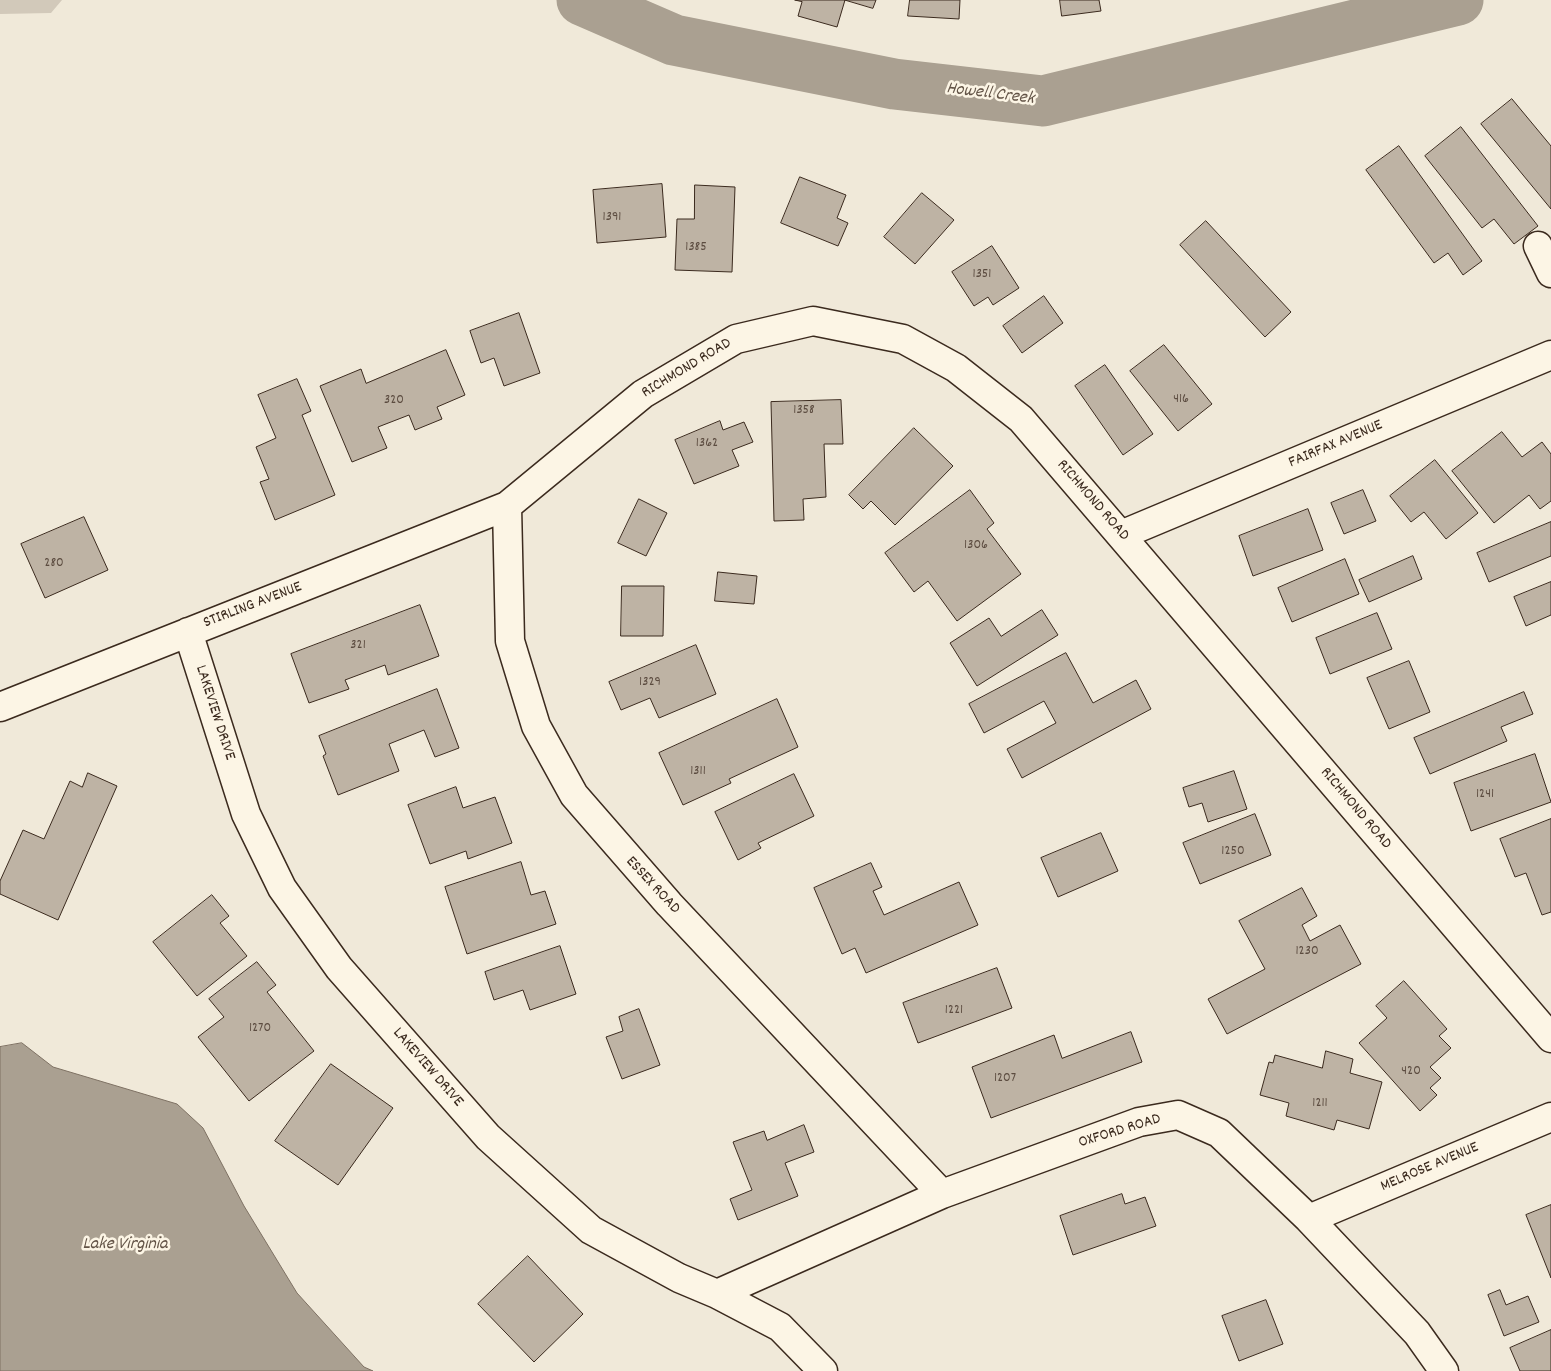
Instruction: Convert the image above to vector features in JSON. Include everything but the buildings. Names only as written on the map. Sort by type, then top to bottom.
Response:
[{"type":"street","points":[[1538,246],[1551,273]]},
{"type":"street","name":"RICHMOND ROAD","points":[[508,506],[643,394],[736,339],[813,321],[903,339],[956,368],[1021,419],[1551,1038]]},
{"type":"street","name":"FAIRFAX AVENUE","points":[[1121,534],[1549,359]]},
{"type":"street","name":"STIRLING AVENUE","points":[[2,706],[508,506]]},
{"type":"street","name":"ESSEX ROAD","points":[[508,506],[510,641],[536,726],[574,795],[669,904],[942,1194]]},
{"type":"street","name":"LAKEVIEW DRIVE","points":[[188,632],[246,814],[282,888],[339,968],[488,1137],[591,1230],[679,1278],[717,1294],[780,1327],[824,1371]]},
{"type":"street","name":"OXFORD ROAD","points":[[717,1294],[942,1194],[1139,1122],[1178,1115],[1219,1132],[1309,1219],[1417,1333],[1444,1371]]},
{"type":"street","name":"MELROSE AVENUE","points":[[1309,1219],[1551,1117]]},
{"type":"shaded area","points":[[0,0],[62,0],[51,13],[0,14]]},
{"type":"water","name":"Lake Virginia","points":[[22,1043],[53,1067],[177,1104],[203,1128],[244,1206],[297,1293],[364,1367],[373,1371],[0,1371],[0,1047]]},
{"type":"waterway","name":"Howell Creek","points":[[582,0],[674,40],[894,84],[1043,101],[1458,0]]}]
